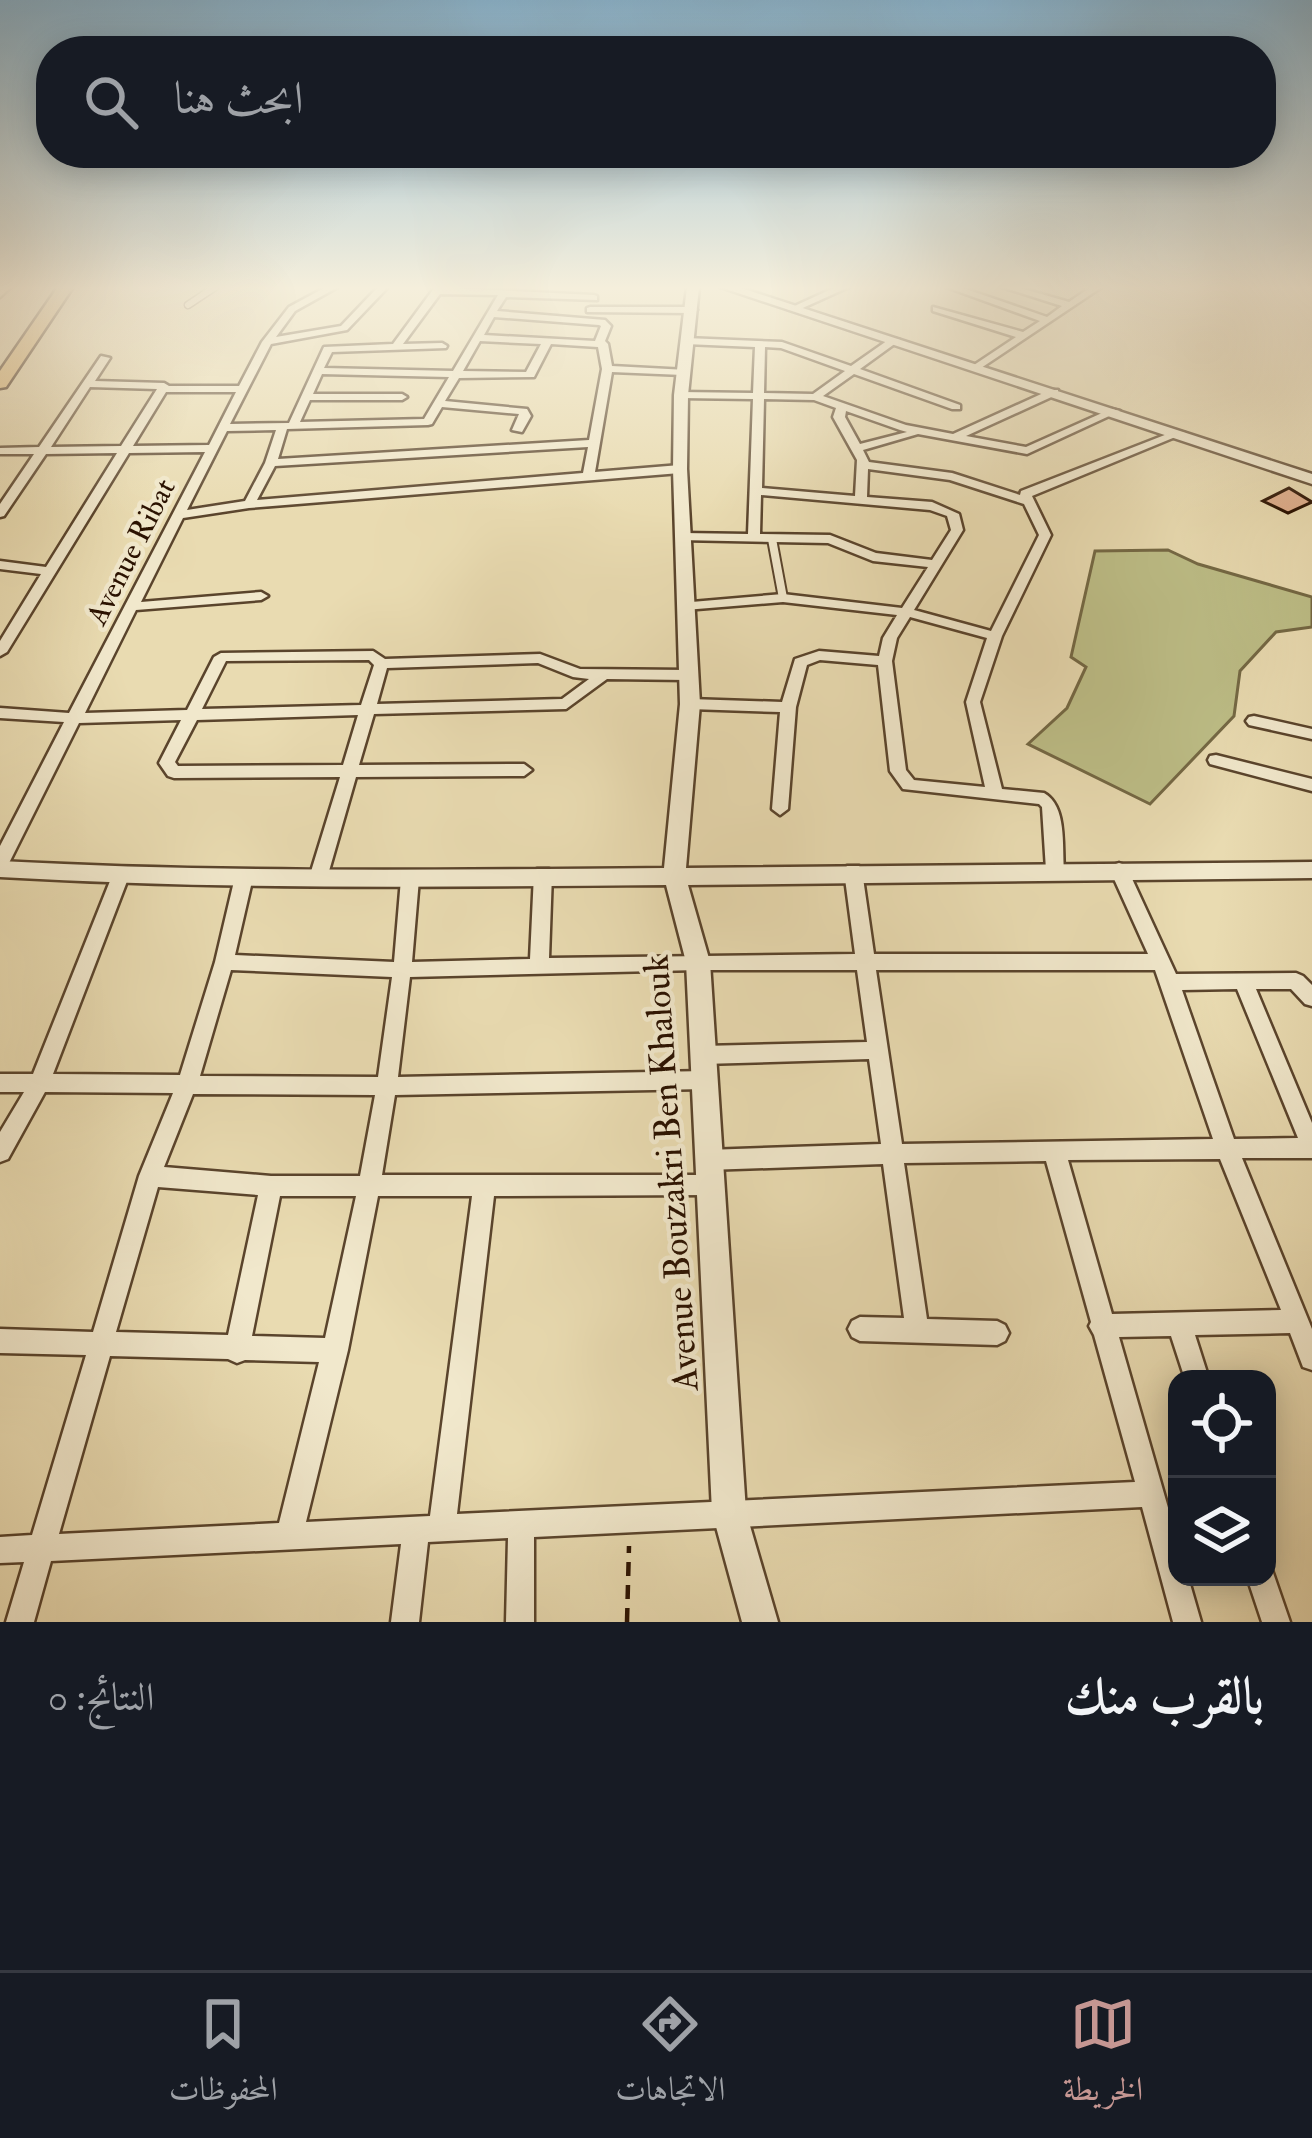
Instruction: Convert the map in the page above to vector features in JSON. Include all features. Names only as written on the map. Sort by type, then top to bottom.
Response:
[{"type":"street","points":[[0,513],[102,363]]},
{"type":"street","name":"Avenue Ribat","points":[[0,866],[256,363]]},
{"type":"street","points":[[249,504],[321,363]]},
{"type":"street","points":[[419,451],[428,422],[465,363]]},
{"type":"street","points":[[316,371],[530,374],[536,363]]},
{"type":"street","points":[[589,473],[607,363]]},
{"type":"street","name":"Avenue Bouzakri Ben Khalouk","points":[[684,363],[680,469],[690,704],[674,874],[698,962],[729,1512],[760,1622]]},
{"type":"street","points":[[754,539],[760,363]]},
{"type":"street","points":[[831,363],[956,407]]},
{"type":"street","points":[[815,397],[863,363]]},
{"type":"street","points":[[965,363],[1310,479]]},
{"type":"street","points":[[978,367],[984,363]]},
{"type":"street","points":[[607,369],[759,397],[815,397],[926,432],[1033,450],[1115,411]]},
{"type":"street","points":[[0,652],[163,384],[88,383]]},
{"type":"street","points":[[162,389],[242,389]]},
{"type":"street","points":[[957,436],[1054,392]]},
{"type":"street","points":[[305,397],[403,397]]},
{"type":"street","points":[[439,404],[523,411],[526,416],[518,430]]},
{"type":"street","points":[[842,406],[839,417],[864,465],[861,500]]},
{"type":"street","points":[[221,428],[428,422]]},
{"type":"street","points":[[855,449],[926,432]]},
{"type":"street","points":[[994,789],[973,702],[995,636],[1045,535],[1024,501],[1025,494],[1179,433]]},
{"type":"street","points":[[271,463],[596,443]]},
{"type":"street","points":[[0,451],[211,448]]},
{"type":"street","points":[[864,465],[940,474],[1024,501]]},
{"type":"street","points":[[182,514],[589,473],[680,469]]},
{"type":"street","points":[[755,491],[932,506],[953,514],[957,530],[890,638],[885,661],[898,771],[904,782],[1036,796],[1050,806],[1055,870]]},
{"type":"street","points":[[683,537],[830,539],[873,557],[935,564]]},
{"type":"street","points":[[0,565],[46,571]]},
{"type":"street","points":[[136,606],[261,596]]},
{"type":"street","points":[[685,606],[783,598],[904,613],[995,636]]},
{"type":"street","points":[[381,664],[373,655],[220,657],[166,763],[174,772],[524,770]]},
{"type":"street","points":[[381,664],[541,658],[578,674],[687,675]]},
{"type":"street","points":[[780,809],[788,706],[804,658],[885,661]]},
{"type":"street","points":[[318,878],[381,664]]},
{"type":"street","points":[[0,712],[74,718],[566,704],[602,676]]},
{"type":"street","points":[[690,704],[788,706]]},
{"type":"street","points":[[1254,721],[1312,734]]},
{"type":"street","points":[[1216,760],[1312,785]]},
{"type":"street","points":[[0,866],[120,876],[410,879],[543,874],[1312,870]]},
{"type":"street","points":[[1119,870],[1166,972],[1227,1149],[1312,1358]]},
{"type":"street","points":[[853,871],[917,1330]]},
{"type":"street","points":[[539,964],[543,874]]},
{"type":"street","points":[[0,1152],[40,1083],[120,876]]},
{"type":"street","points":[[20,1622],[150,1176],[187,1084],[224,962],[244,877]]},
{"type":"street","points":[[289,1536],[336,1350],[386,1086],[404,970],[410,879]]},
{"type":"street","points":[[224,962],[404,970],[698,962],[1166,972],[1244,982],[1296,982],[1312,998]]},
{"type":"street","points":[[150,1176],[271,1186],[484,1186],[708,1173],[891,1152],[1312,1148],[1244,982]]},
{"type":"street","points":[[0,1083],[386,1086],[704,1067],[876,1050]]},
{"type":"street","points":[[1054,1150],[1186,1622]]},
{"type":"street","points":[[237,1351],[271,1186]]},
{"type":"street","points":[[405,1622],[429,1529],[484,1186]]},
{"type":"street","points":[[1101,1326],[1297,1321]]},
{"type":"street","points":[[1179,1324],[1194,1370]]},
{"type":"street","points":[[860,1329],[997,1333]]},
{"type":"street","points":[[0,1341],[102,1340],[237,1351],[336,1350]]},
{"type":"street","points":[[0,1550],[1147,1494]]},
{"type":"street","points":[[520,1622],[521,1524]]},
{"type":"street","points":[[1265,1586],[1276,1622]]},
{"type":"lane","points":[[772,539],[783,598]]},
{"type":"path","points":[[627,1622],[630,1520]]},
{"type":"green space","points":[[1168,550],[1198,564],[1312,597],[1312,627],[1276,632],[1240,671],[1234,716],[1150,804],[1028,744],[1067,708],[1086,667],[1071,657],[1095,551]]},
{"type":"building","points":[[1289,488],[1312,502],[1288,513],[1263,501]]}]
